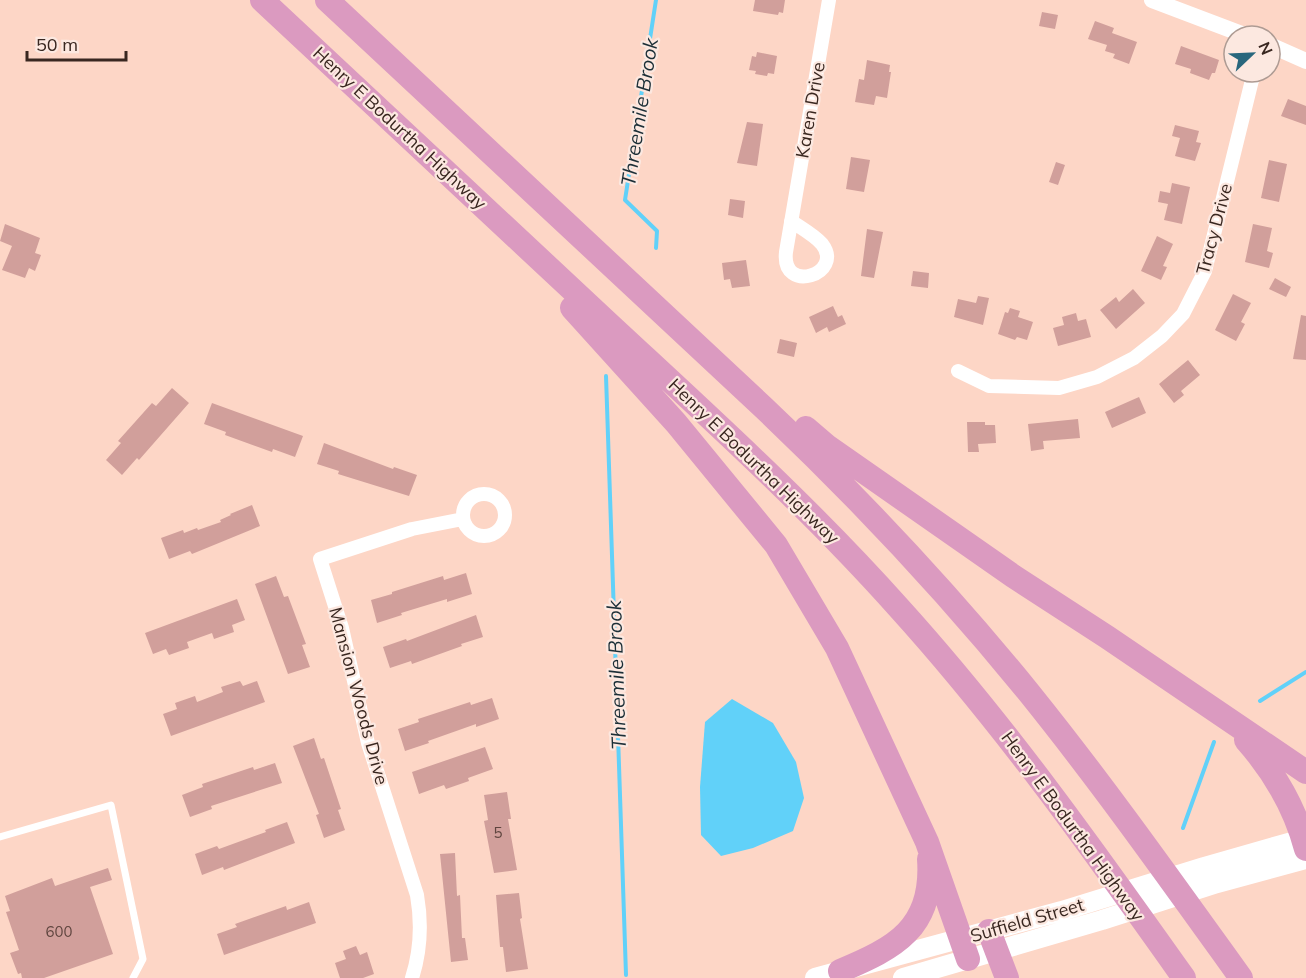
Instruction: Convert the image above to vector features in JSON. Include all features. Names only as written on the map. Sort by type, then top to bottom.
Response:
[{"type":"highway","name":"Henry E Bodurtha Highway","points":[[262,0],[764,468],[867,572],[993,717],[1098,857],[1184,978]]},
{"type":"highway","points":[[327,0],[800,442],[902,546],[1029,693],[1142,841],[1241,978]]},
{"type":"highway","points":[[338,0],[411,79]]},
{"type":"highway","points":[[447,171],[676,423],[776,545],[837,648],[927,842],[964,949]]},
{"type":"highway","points":[[606,261],[827,446],[1013,576],[1306,772]]},
{"type":"highway","points":[[1219,712],[1254,749],[1278,781],[1291,804],[1305,846]]},
{"type":"highway","points":[[840,971],[886,950],[911,929],[923,905],[928,884],[927,842]]},
{"type":"highway","points":[[993,941],[1007,978]]},
{"type":"main road","name":"Suffield Street","points":[[815,978],[840,971],[964,949],[1305,846]]},
{"type":"main road","name":"Suffield Street","points":[[903,978],[964,949]]},
{"type":"street","name":"Karen Drive","points":[[791,221],[829,0]]},
{"type":"street","points":[[1152,0],[1222,27]]},
{"type":"street","points":[[1282,50],[1306,61]]},
{"type":"street","name":"Tracy Drive","points":[[958,371],[989,386],[1059,388],[1097,377],[1134,358],[1162,336],[1183,314],[1205,271],[1251,84]]},
{"type":"street","name":"Mansion Woods Drive","points":[[412,978],[418,959],[421,928],[417,895],[368,743],[342,628],[320,559],[412,529],[463,519]]},
{"type":"lane","points":[[0,837],[111,805],[143,959],[133,978]]},
{"type":"water","points":[[732,699],[773,723],[796,762],[804,798],[793,831],[753,848],[721,856],[701,835],[700,787],[705,722]]},
{"type":"building","points":[[755,0],[785,0],[783,13],[779,12],[778,15],[753,11]]},
{"type":"building","points":[[1042,12],[1058,15],[1055,29],[1039,26]]},
{"type":"building","points":[[1095,21],[1114,28],[1112,33],[1137,42],[1129,64],[1113,58],[1115,54],[1105,51],[1107,45],[1088,39]]},
{"type":"building","points":[[1181,46],[1219,60],[1215,73],[1212,73],[1209,80],[1190,73],[1191,69],[1175,64]]},
{"type":"building","points":[[757,52],[777,56],[774,74],[768,73],[767,76],[755,74],[756,71],[749,70],[752,56],[756,57]]},
{"type":"building","points":[[867,60],[890,65],[887,98],[876,96],[874,105],[855,102],[859,79],[864,80]]},
{"type":"building","points":[[1288,99],[1306,106],[1306,125],[1281,116]]},
{"type":"building","points":[[747,122],[763,124],[757,166],[737,163]]},
{"type":"building","points":[[1175,125],[1199,131],[1196,142],[1201,143],[1195,161],[1175,156],[1180,138],[1172,136]]},
{"type":"building","points":[[851,157],[870,160],[864,192],[846,189]]},
{"type":"building","points":[[1269,160],[1287,164],[1279,202],[1261,198]]},
{"type":"building","points":[[1056,162],[1065,165],[1058,185],[1049,182]]},
{"type":"building","points":[[1172,183],[1190,187],[1182,224],[1164,220],[1168,204],[1158,202],[1160,191],[1170,193]]},
{"type":"building","points":[[730,199],[745,201],[743,218],[728,215]]},
{"type":"building","points":[[5,224],[40,238],[35,253],[41,255],[35,271],[29,268],[25,278],[2,270],[12,246],[0,241]]},
{"type":"building","points":[[1253,224],[1272,228],[1267,251],[1273,253],[1269,268],[1245,262]]},
{"type":"building","points":[[867,229],[883,232],[874,278],[861,276]]},
{"type":"building","points":[[1157,236],[1173,244],[1163,266],[1167,267],[1161,280],[1141,271]]},
{"type":"building","points":[[746,260],[750,286],[732,288],[730,279],[724,280],[722,263]]},
{"type":"building","points":[[913,271],[929,273],[928,288],[911,286]]},
{"type":"building","points":[[1275,278],[1291,287],[1286,297],[1269,289]]},
{"type":"building","points":[[1133,289],[1145,303],[1116,329],[1100,310],[1116,297],[1119,302]]},
{"type":"building","points":[[1233,294],[1251,303],[1241,322],[1245,324],[1236,341],[1215,330]]},
{"type":"building","points":[[978,296],[989,298],[983,325],[954,317],[958,299],[976,303]]},
{"type":"building","points":[[833,306],[838,317],[842,315],[846,324],[829,332],[827,327],[816,333],[809,317]]},
{"type":"building","points":[[1010,308],[1020,311],[1018,317],[1033,322],[1027,340],[1017,337],[1015,340],[998,334],[1005,312],[1008,313]]},
{"type":"building","points":[[1076,313],[1078,321],[1086,319],[1091,337],[1058,346],[1053,328],[1064,325],[1062,317]]},
{"type":"building","points":[[1301,315],[1306,316],[1306,360],[1293,359]]},
{"type":"building","points":[[780,339],[797,343],[794,357],[777,353]]},
{"type":"building","points":[[1188,360],[1200,375],[1181,391],[1184,395],[1174,403],[1159,384]]},
{"type":"building","points":[[172,388],[189,403],[139,460],[137,458],[122,475],[106,460],[121,443],[118,441],[152,403],[156,406]]},
{"type":"building","points":[[1139,397],[1146,413],[1112,428],[1105,412]]},
{"type":"building","points":[[212,403],[303,436],[295,457],[273,449],[272,452],[225,435],[226,432],[204,424]]},
{"type":"building","points":[[1078,419],[1080,438],[1043,441],[1044,449],[1031,451],[1028,424]]},
{"type":"building","points":[[967,422],[985,422],[985,425],[995,425],[996,443],[978,444],[979,452],[968,452]]},
{"type":"building","points":[[324,443],[393,469],[394,467],[417,475],[409,496],[338,474],[339,471],[317,464]]},
{"type":"building","points":[[252,505],[260,526],[192,554],[190,551],[169,559],[161,538],[183,530],[184,533],[221,522],[220,520],[230,514]]},
{"type":"building","points":[[466,573],[472,594],[401,613],[402,615],[377,623],[371,600],[443,576],[444,580]]},
{"type":"building","points":[[276,576],[284,597],[288,596],[306,644],[302,645],[310,667],[288,674],[255,584]]},
{"type":"building","points":[[237,599],[245,620],[232,625],[234,632],[214,639],[212,633],[187,642],[189,648],[169,655],[166,649],[153,654],[145,633]]},
{"type":"building","points":[[476,615],[483,637],[412,664],[411,661],[390,668],[383,647],[406,639],[407,641]]},
{"type":"building","points":[[240,681],[243,686],[257,681],[265,702],[171,736],[163,714],[177,709],[175,703],[195,696],[197,702],[223,692],[221,687]]},
{"type":"building","points":[[492,698],[499,719],[476,727],[476,724],[405,751],[398,729],[419,722],[418,719],[470,702],[471,705]]},
{"type":"building","points":[[314,738],[321,759],[324,758],[341,809],[338,810],[345,830],[324,838],[316,815],[319,814],[293,746]]},
{"type":"building","points":[[485,747],[493,769],[446,789],[444,785],[419,794],[412,772]]},
{"type":"building","points":[[275,763],[282,783],[211,806],[212,809],[190,817],[182,795],[203,787],[202,784],[253,767],[254,770]]},
{"type":"building","points":[[507,792],[511,819],[508,819],[517,870],[494,873],[484,821],[488,820],[484,795]]},
{"type":"building","points":[[287,822],[295,843],[224,870],[223,867],[202,875],[195,854],[217,846],[219,849]]},
{"type":"building","points":[[455,853],[462,938],[465,938],[468,960],[451,962],[440,854]]},
{"type":"building","points":[[108,868],[112,880],[90,887],[113,954],[44,978],[22,978],[21,973],[18,974],[10,953],[19,950],[6,912],[10,911],[5,896],[52,878],[55,886]]},
{"type":"building","points":[[519,893],[522,918],[520,919],[528,969],[506,972],[503,947],[500,947],[496,895]]},
{"type":"building","points":[[309,902],[316,923],[224,955],[217,934],[237,927],[235,924],[286,906],[287,910]]},
{"type":"building","points":[[356,946],[360,955],[367,952],[374,974],[363,978],[340,978],[335,963],[346,959],[343,951]]},
{"type":"waterway","name":"Threemile Brook","points":[[656,0],[625,200],[657,231],[656,248]]},
{"type":"waterway","name":"Threemile Brook","points":[[606,376],[626,975]]},
{"type":"waterway","points":[[1260,701],[1306,672]]},
{"type":"waterway","points":[[1183,828],[1214,742]]}]
